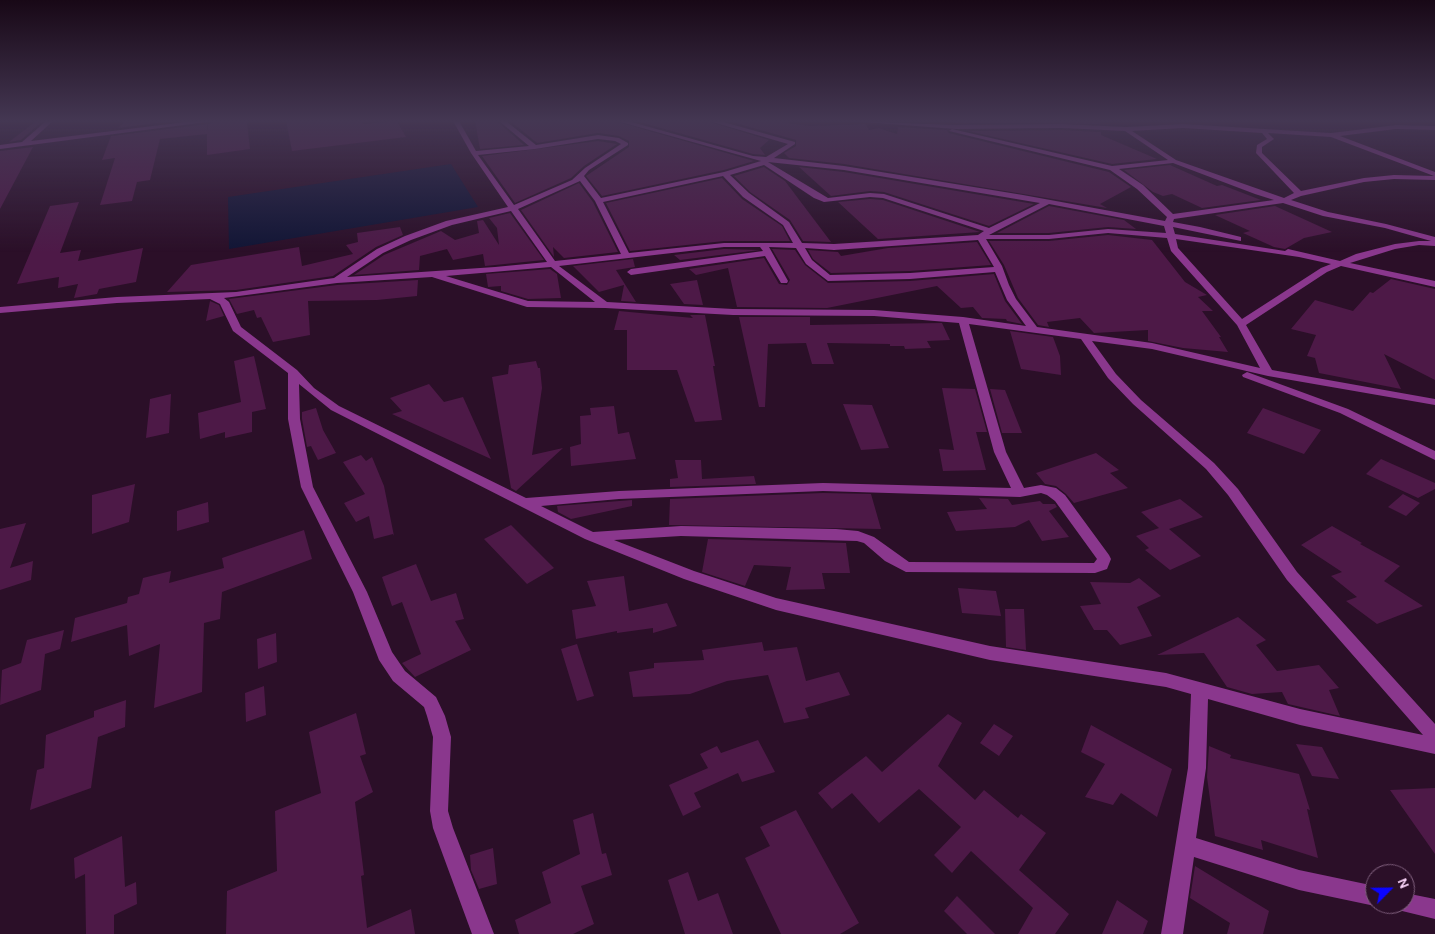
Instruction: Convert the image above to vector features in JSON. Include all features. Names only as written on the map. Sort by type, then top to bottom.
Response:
[{"type":"street","points":[[482,165],[551,263],[605,305]]},
{"type":"street","points":[[337,280],[380,251],[408,238],[449,223],[513,208],[534,201],[538,196],[581,177],[587,169],[594,165]]},
{"type":"street","points":[[599,201],[744,170],[757,165]]},
{"type":"street","points":[[771,165],[817,196],[827,200],[870,195],[884,196],[989,230]]},
{"type":"street","points":[[806,165],[844,168],[1048,202],[1128,218],[1170,220],[1286,200],[1299,194],[1364,180],[1435,177]]},
{"type":"street","points":[[1098,165],[1112,168],[1142,165]]},
{"type":"street","points":[[1184,165],[1326,214],[1386,226],[1435,240]]},
{"type":"street","points":[[1271,165],[1299,194]]},
{"type":"street","points":[[1405,165],[1435,177]]},
{"type":"street","points":[[1112,168],[1140,187],[1170,220],[1296,255]]},
{"type":"street","points":[[725,174],[746,196],[786,224],[809,262],[830,278],[910,276],[998,269]]},
{"type":"street","points":[[581,177],[599,201],[626,256]]},
{"type":"street","points":[[980,237],[989,230],[1048,202]]},
{"type":"street","points":[[1170,220],[1170,236],[1174,249],[1241,324],[1268,373]]},
{"type":"street","points":[[0,310],[98,302],[249,294],[337,280],[495,270],[724,245],[868,245],[980,237],[1049,237],[1108,231],[1170,236],[1296,255],[1435,284]]},
{"type":"street","points":[[980,237],[998,269],[1012,300],[1034,330]]},
{"type":"street","points":[[762,244],[784,281]]},
{"type":"street","points":[[1241,324],[1324,270],[1359,256],[1408,244],[1435,244]]},
{"type":"street","points":[[630,272],[768,253]]},
{"type":"street","points":[[430,273],[460,285],[526,304],[605,305],[733,312],[874,313],[963,320],[1152,346],[1268,373],[1435,402]]},
{"type":"street","points":[[212,296],[224,302],[237,329],[293,372],[310,390],[334,408],[590,536],[689,575],[776,604],[990,653],[1166,680],[1300,717],[1435,746]]},
{"type":"street","points":[[963,320],[1000,452],[1020,493]]},
{"type":"street","points":[[1084,338],[1112,376],[1137,402],[1216,472],[1233,492],[1292,576],[1435,736]]},
{"type":"street","points":[[1194,355],[1344,411],[1435,456]]},
{"type":"street","points":[[293,372],[294,420],[307,487],[360,592],[384,654],[399,676],[430,702],[436,716],[442,737],[440,811],[444,828],[483,934]]},
{"type":"street","points":[[526,503],[619,495],[823,487],[1020,493],[1041,489],[1051,491],[1060,498],[1104,559],[1102,565],[1095,568],[906,566],[890,557],[869,540],[858,536],[681,531],[590,536]]},
{"type":"street","points":[[1172,934],[1177,911],[1197,768],[1200,689]]},
{"type":"street","points":[[1185,844],[1299,880],[1365,894]]},
{"type":"street","points":[[1415,905],[1435,909]]},
{"type":"shaded area","points":[[451,165],[478,207],[229,249],[228,197]]},
{"type":"building","points":[[0,165],[24,165],[0,209]]},
{"type":"building","points":[[113,165],[154,165],[150,180],[137,182],[132,201],[100,205]]},
{"type":"building","points":[[488,165],[586,165],[571,178],[515,203]]},
{"type":"building","points":[[603,165],[742,165],[602,196],[586,176]]},
{"type":"building","points":[[848,165],[1079,165],[1109,172],[1131,187],[1100,204],[1107,208]]},
{"type":"building","points":[[1170,165],[1217,186],[1222,185],[1261,200],[1202,208],[1172,194],[1163,196],[1153,192],[1124,170]]},
{"type":"building","points":[[764,167],[785,181],[831,242],[803,241],[790,220],[750,192],[734,176]]},
{"type":"building","points":[[799,167],[844,172],[1034,204],[989,226],[884,192],[870,191],[831,196]]},
{"type":"building","points":[[722,178],[742,199],[782,226],[790,241],[724,241],[630,251],[606,203]]},
{"type":"building","points":[[579,183],[593,202],[618,252],[564,258],[553,247],[554,257],[521,210]]},
{"type":"building","points":[[870,199],[883,200],[980,232],[878,239],[838,202]]},
{"type":"building","points":[[79,202],[60,253],[81,250],[78,261],[143,248],[136,282],[99,289],[97,294],[74,298],[78,284],[58,288],[59,277],[17,284],[50,206]]},
{"type":"building","points":[[1049,206],[1124,220],[1136,229],[1108,227],[1049,233],[997,233]]},
{"type":"building","points":[[1275,206],[1332,232],[1304,238],[1285,249],[1274,247],[1243,233],[1250,231],[1215,215]]},
{"type":"building","points":[[510,213],[544,260],[485,266],[483,254],[453,260],[447,249],[420,256],[419,270],[354,275],[384,255],[441,231],[455,240],[479,233],[477,221],[483,220],[499,245],[497,228],[489,218]]},
{"type":"building","points":[[400,227],[403,235],[376,247],[333,276],[236,290],[167,292],[191,265],[299,247],[302,266],[353,254],[346,245],[358,242],[357,233]]},
{"type":"building","points":[[1108,235],[1152,240],[1185,282],[1207,295],[1198,297],[1213,311],[1202,311],[1221,337],[1219,337],[1228,352],[1183,348],[1148,341],[1148,330],[1094,333],[1080,318],[1047,322],[1049,327],[1038,325],[1018,298],[1004,265],[989,241],[1049,241]]},
{"type":"building","points":[[977,242],[991,265],[910,271],[831,273],[813,259],[808,250],[838,252],[841,256],[888,248]]},
{"type":"building","points":[[724,249],[760,250],[680,260],[674,255]]},
{"type":"building","points":[[772,249],[795,250],[805,265],[828,283],[910,281],[994,274],[1005,301],[1022,324],[1007,321],[1006,319],[982,318],[973,307],[961,308],[937,286],[827,308],[737,307],[728,268],[696,275],[689,269],[764,258],[779,284],[787,285],[790,280]]},
{"type":"building","points":[[633,259],[635,267],[616,270],[636,302],[621,301],[624,285],[599,292],[573,266]]},
{"type":"building","points":[[550,269],[557,274],[561,298],[528,299],[501,291],[501,286],[488,287],[486,274]]},
{"type":"building","points":[[1391,279],[1435,289],[1435,380],[1384,354],[1401,389],[1319,373],[1315,358],[1307,356],[1316,335],[1291,329],[1315,300],[1353,311],[1370,292],[1373,293]]},
{"type":"building","points":[[418,280],[417,296],[377,300],[308,301],[310,335],[273,342],[261,317],[257,318],[254,310],[237,314],[229,299],[337,285]]},
{"type":"building","points":[[697,280],[703,305],[684,304],[670,284]]},
{"type":"building","points":[[210,301],[219,305],[224,316],[206,321]]},
{"type":"building","points":[[619,311],[693,318],[690,315],[705,315],[715,366],[713,366],[722,420],[695,422],[677,370],[627,370],[627,330],[614,330]]},
{"type":"building","points":[[739,317],[810,317],[810,325],[942,323],[950,340],[927,341],[931,348],[905,349],[904,346],[890,346],[890,344],[827,343],[834,364],[812,364],[806,343],[768,344],[765,407],[759,407]]},
{"type":"building","points":[[1010,331],[1053,337],[1060,356],[1061,375],[1021,369]]},
{"type":"building","points":[[254,356],[266,409],[252,412],[252,432],[225,438],[225,432],[200,439],[198,413],[241,402],[234,361]]},
{"type":"building","points":[[536,361],[538,368],[540,368],[542,388],[532,455],[563,448],[516,491],[511,488],[492,377],[508,374],[509,365]]},
{"type":"building","points":[[429,384],[444,402],[463,397],[491,459],[392,414],[402,411],[390,398]]},
{"type":"building","points":[[942,388],[975,389],[987,432],[976,432],[986,470],[943,471],[939,449],[954,450]]},
{"type":"building","points":[[990,389],[1005,390],[1022,433],[1002,433]]},
{"type":"building","points":[[171,394],[169,433],[146,438],[150,399]]},
{"type":"building","points":[[843,404],[872,405],[889,448],[861,450]]},
{"type":"building","points":[[614,406],[618,434],[629,432],[636,459],[571,466],[570,447],[581,444],[580,416],[591,415],[590,408]]},
{"type":"building","points":[[316,408],[323,430],[336,453],[318,460],[311,446],[307,447],[302,419],[302,412]]},
{"type":"building","points":[[1263,408],[1321,430],[1304,454],[1247,433]]},
{"type":"building","points":[[1096,453],[1119,470],[1110,473],[1128,488],[1074,503],[1056,486],[1045,484],[1036,473]]},
{"type":"building","points":[[361,455],[366,461],[372,457],[384,486],[394,536],[393,534],[374,539],[369,516],[356,522],[344,503],[365,494],[343,462]]},
{"type":"building","points":[[1381,459],[1435,483],[1435,489],[1418,498],[1366,474]]},
{"type":"building","points":[[675,460],[701,460],[702,479],[754,476],[756,484],[670,487],[670,479],[678,478]]},
{"type":"building","points":[[135,484],[129,522],[92,534],[92,495]]},
{"type":"building","points":[[823,493],[871,494],[881,529],[669,525],[670,499]]},
{"type":"building","points":[[1403,494],[1420,503],[1406,516],[1388,507]]},
{"type":"building","points":[[979,498],[1008,499],[1012,505],[1040,501],[1043,504],[1055,504],[1057,507],[1049,511],[1069,537],[1042,541],[1029,520],[1015,527],[956,531],[947,512],[987,509]]},
{"type":"building","points":[[1180,499],[1203,517],[1169,529],[1201,556],[1170,570],[1145,550],[1149,548],[1136,536],[1159,528],[1141,512]]},
{"type":"building","points":[[632,500],[632,506],[571,519],[558,512],[557,506]]},
{"type":"building","points":[[208,502],[209,522],[177,531],[177,511]]},
{"type":"building","points":[[26,523],[10,568],[33,561],[31,580],[0,590],[0,529]]},
{"type":"building","points":[[511,525],[554,568],[527,584],[484,539]]},
{"type":"building","points":[[1332,526],[1400,566],[1384,581],[1423,606],[1377,624],[1346,601],[1357,597],[1331,576],[1342,572],[1301,545]]},
{"type":"building","points":[[304,530],[312,559],[222,592],[220,619],[204,623],[202,692],[154,708],[160,644],[129,656],[127,625],[71,642],[75,618],[127,603],[128,597],[139,594],[143,578],[171,571],[169,583],[224,568],[222,558]]},
{"type":"building","points":[[708,539],[846,543],[850,573],[822,573],[825,589],[786,590],[791,567],[754,565],[745,586],[702,572]]},
{"type":"building","points":[[416,564],[431,601],[456,593],[464,619],[455,621],[471,650],[415,677],[402,663],[421,654],[402,602],[392,606],[382,577]]},
{"type":"building","points":[[624,576],[629,611],[667,603],[677,626],[653,633],[653,628],[617,633],[617,631],[576,639],[572,610],[596,606],[587,581]]},
{"type":"building","points":[[1139,578],[1161,596],[1137,607],[1152,636],[1120,645],[1107,630],[1094,630],[1080,606],[1101,604],[1090,582],[1130,583]]},
{"type":"building","points":[[958,588],[996,591],[1001,616],[962,613]]},
{"type":"building","points":[[1005,609],[1024,609],[1026,650],[1006,647]]},
{"type":"building","points":[[1238,617],[1266,640],[1256,645],[1277,671],[1319,665],[1339,688],[1329,690],[1340,716],[1288,704],[1282,692],[1252,694],[1227,687],[1204,653],[1157,655]]},
{"type":"building","points":[[64,630],[60,649],[45,654],[41,690],[0,705],[2,670],[21,663],[27,640]]},
{"type":"building","points":[[276,633],[277,662],[258,669],[257,639]]},
{"type":"building","points":[[762,642],[764,651],[797,647],[806,681],[839,672],[850,695],[805,708],[809,718],[784,723],[768,675],[727,681],[690,694],[633,697],[629,672],[654,668],[654,663],[704,660],[702,650]]},
{"type":"building","points":[[577,644],[594,696],[577,701],[561,649]]},
{"type":"building","points":[[264,686],[266,715],[246,722],[245,693]]},
{"type":"building","points":[[126,700],[125,727],[98,737],[91,788],[30,810],[37,770],[44,768],[46,735],[94,717],[94,711]]},
{"type":"building","points":[[356,713],[366,754],[360,756],[373,792],[355,802],[364,875],[361,876],[367,928],[411,909],[415,934],[226,934],[227,891],[277,871],[275,811],[321,793],[309,732]]},
{"type":"building","points":[[948,714],[962,723],[938,766],[975,800],[984,790],[1018,818],[1021,814],[1046,833],[1019,870],[1069,914],[1055,934],[1018,934],[1033,908],[971,851],[952,873],[934,855],[961,827],[919,789],[879,823],[852,793],[832,809],[818,793],[866,756],[882,772]]},
{"type":"building","points":[[994,724],[1013,736],[999,756],[980,743]]},
{"type":"building","points":[[1091,725],[1172,769],[1157,817],[1121,793],[1113,805],[1085,797],[1105,764],[1081,752]]},
{"type":"building","points":[[758,740],[775,772],[742,782],[738,773],[694,793],[701,807],[683,816],[669,785],[708,768],[700,754],[717,746],[721,753]]},
{"type":"building","points":[[1296,744],[1322,747],[1339,779],[1312,776]]},
{"type":"building","points":[[1209,746],[1231,755],[1230,758],[1299,774],[1310,810],[1307,809],[1318,858],[1261,840],[1263,850],[1215,836],[1207,777]]},
{"type":"building","points":[[1435,788],[1435,854],[1390,790]]},
{"type":"building","points":[[796,810],[859,923],[840,934],[781,934],[745,858],[770,846],[760,827]]},
{"type":"building","points":[[593,813],[602,854],[606,853],[612,875],[581,886],[594,924],[573,934],[519,934],[515,920],[551,903],[542,872],[580,854],[573,820]]},
{"type":"building","points":[[122,836],[125,887],[136,882],[137,904],[114,915],[114,934],[86,934],[85,874],[75,879],[74,858]]},
{"type":"building","points":[[493,848],[497,884],[479,889],[471,870],[470,855]]},
{"type":"building","points":[[1195,866],[1269,911],[1263,934],[1227,934],[1230,923],[1190,898]]},
{"type":"building","points":[[688,872],[698,901],[718,893],[733,934],[685,934],[668,880]]},
{"type":"building","points":[[957,896],[995,934],[967,934],[944,911]]},
{"type":"building","points":[[1117,900],[1148,921],[1143,934],[1102,934]]}]
